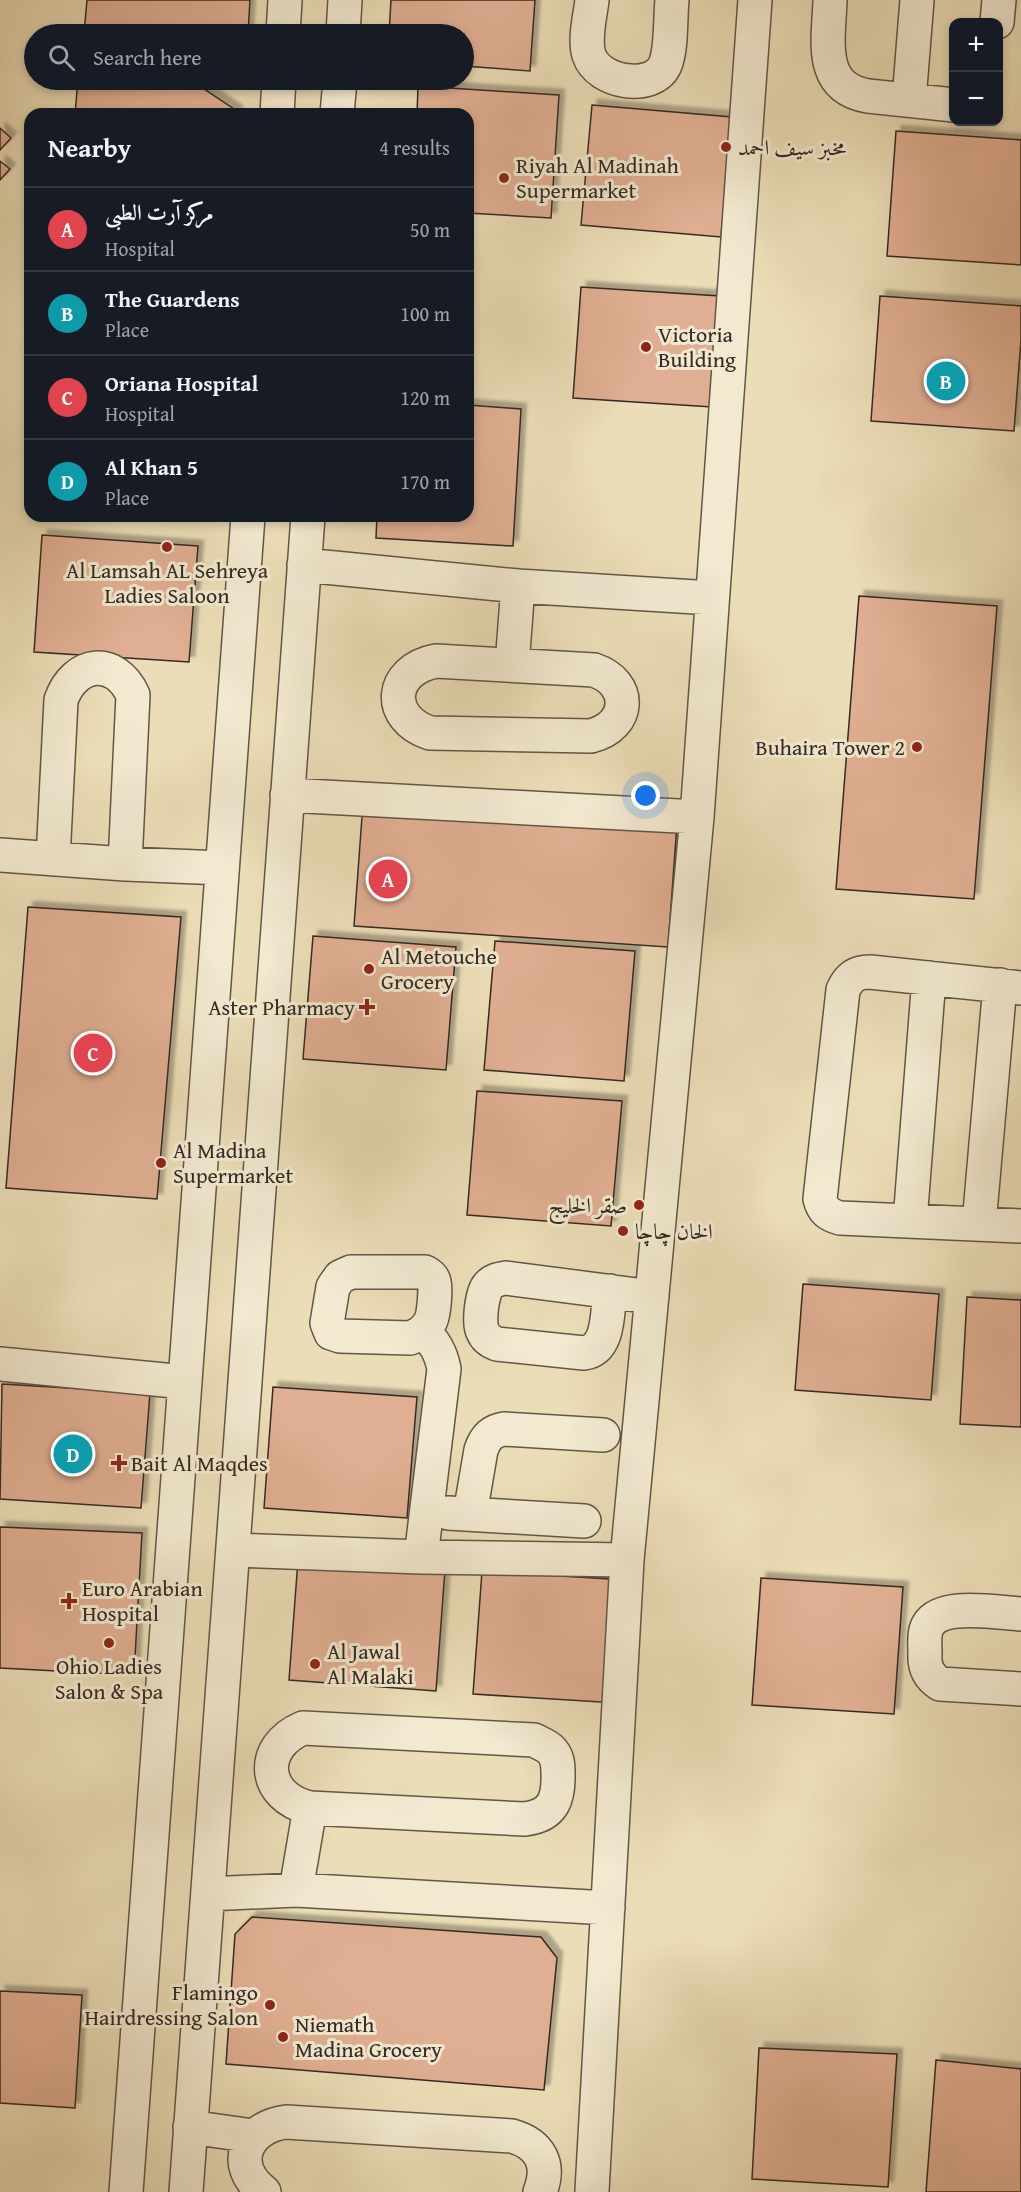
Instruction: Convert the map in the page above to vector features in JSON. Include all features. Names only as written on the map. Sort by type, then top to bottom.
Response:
[{"type":"street","points":[[284,24],[285,0]]},
{"type":"street","points":[[344,24],[345,0]]},
{"type":"street","points":[[592,0],[587,46],[592,63],[607,76],[616,79],[642,80],[659,74],[664,66],[667,57],[672,0]]},
{"type":"street","points":[[592,2191],[627,1560],[697,817],[755,0]]},
{"type":"street","points":[[830,0],[830,62],[836,79],[845,88],[856,93],[949,104]]},
{"type":"street","points":[[909,100],[917,0]]},
{"type":"street","points":[[997,18],[999,0]]},
{"type":"street","points":[[277,108],[278,90]]},
{"type":"street","points":[[337,108],[338,90]]},
{"type":"street","points":[[126,2192],[248,522]]},
{"type":"street","points":[[186,2192],[308,522]]},
{"type":"street","points":[[304,565],[518,586],[712,598]]},
{"type":"street","points":[[512,665],[518,586]]},
{"type":"street","points":[[436,661],[512,665],[594,670],[605,674],[615,682],[621,692],[623,704],[620,716],[602,733],[591,736],[430,733],[417,729],[407,720],[400,708],[398,695],[402,682],[410,671],[422,664],[436,661]]},
{"type":"street","points":[[53,859],[61,700],[65,688],[73,678],[83,671],[95,668],[108,669],[119,675],[128,683],[134,695],[125,864]]},
{"type":"street","points":[[287,795],[697,817]]},
{"type":"street","points":[[0,855],[222,868]]},
{"type":"street","points":[[979,1224],[1011,987],[861,972],[853,975],[843,990],[820,1193],[822,1206],[832,1216],[910,1221],[1021,1226]]},
{"type":"street","points":[[910,1221],[929,978]]},
{"type":"street","points":[[610,1291],[652,1297]]},
{"type":"street","points":[[421,1557],[444,1369],[438,1349],[423,1331]]},
{"type":"street","points":[[2,1365],[185,1382]]},
{"type":"street","points":[[470,1514],[481,1450],[484,1442],[496,1430],[603,1435]]},
{"type":"street","points":[[426,1512],[584,1521]]},
{"type":"street","points":[[233,1550],[421,1557],[627,1560]]},
{"type":"street","points":[[1021,1614],[962,1611],[941,1614],[926,1628],[925,1662],[932,1679],[940,1684],[1021,1689]]},
{"type":"street","points":[[303,1728],[534,1740],[552,1750],[558,1760],[557,1795],[549,1810],[533,1818],[310,1808],[296,1805],[284,1797],[275,1785],[272,1772],[273,1757],[280,1744],[290,1734],[303,1728]]},
{"type":"street","points":[[296,1890],[310,1808]]},
{"type":"street","points":[[208,1894],[296,1890],[608,1908]]},
{"type":"street","points":[[264,2192],[255,2185],[248,2174],[245,2161],[247,2148],[253,2136],[274,2123],[286,2121],[512,2136],[523,2139],[540,2154],[544,2164],[540,2192]]},
{"type":"street","points":[[190,2127],[253,2136]]},
{"type":"building","points":[[87,0],[250,0],[249,24],[85,24]]},
{"type":"building","points":[[391,0],[535,0],[530,71],[474,67],[474,24],[390,24]]},
{"type":"building","points":[[77,90],[206,90],[232,108],[76,108]]},
{"type":"building","points":[[418,90],[474,90],[559,95],[551,218],[474,213],[474,108],[417,108]]},
{"type":"building","points":[[592,105],[732,117],[721,237],[581,225]]},
{"type":"building","points":[[0,128],[11,138],[0,150]]},
{"type":"building","points":[[896,131],[1021,140],[1021,265],[887,256]]},
{"type":"building","points":[[0,161],[10,169],[0,180]]},
{"type":"building","name":"Victoria Building","points":[[581,287],[720,296],[712,407],[573,398]]},
{"type":"building","points":[[880,296],[1021,306],[1021,340],[1014,431],[871,421]]},
{"type":"building","points":[[474,405],[521,409],[513,546],[376,538],[377,522],[474,522]]},
{"type":"building","points":[[42,535],[198,546],[189,662],[34,652]]},
{"type":"building","name":"Buhaira Tower 2","points":[[859,596],[997,606],[974,899],[836,889]]},
{"type":"building","points":[[363,803],[677,824],[668,947],[354,926]]},
{"type":"building","points":[[28,907],[181,917],[157,1199],[6,1188]]},
{"type":"building","points":[[313,936],[456,947],[446,1070],[303,1059]]},
{"type":"building","points":[[495,941],[635,951],[624,1081],[484,1070]]},
{"type":"building","points":[[477,1091],[622,1101],[611,1226],[467,1215]]},
{"type":"building","points":[[803,1284],[939,1294],[931,1400],[795,1390]]},
{"type":"building","points":[[967,1297],[1021,1300],[1021,1427],[960,1424]]},
{"type":"building","points":[[2,1384],[150,1393],[141,1508],[0,1499]]},
{"type":"building","points":[[273,1387],[417,1397],[407,1518],[264,1508]]},
{"type":"building","name":"Euro Arabian Hospital","points":[[0,1527],[142,1533],[134,1675],[0,1668]]},
{"type":"building","points":[[298,1560],[445,1570],[436,1691],[289,1680]]},
{"type":"building","points":[[482,1571],[626,1580],[617,1703],[473,1694]]},
{"type":"building","points":[[761,1578],[903,1587],[894,1714],[752,1705]]},
{"type":"building","points":[[252,1917],[541,1937],[557,1958],[544,2090],[226,2064],[235,1934]]},
{"type":"building","points":[[0,1991],[82,1995],[75,2108],[0,2103]]},
{"type":"building","points":[[759,2048],[897,2054],[888,2187],[752,2179]]},
{"type":"building","points":[[936,2060],[1021,2069],[1021,2192],[926,2192]]},
{"type":"place","name":"مخبز سیف احمد","points":[[726,147]]},
{"type":"place","name":"Riyah Al Madinah Supermarket","points":[[504,178]]},
{"type":"place","name":"Victoria Building","points":[[646,347]]},
{"type":"place","name":"The Guardens","points":[[946,381]]},
{"type":"place","name":"Al Lamsah AL Sehreya Ladies Saloon","points":[[167,547]]},
{"type":"place","name":"Buhaira Tower 2","points":[[917,747]]},
{"type":"place","name":"مرکز آرت الطبی","points":[[388,879]]},
{"type":"place","name":"Al Metouche Grocery","points":[[369,969]]},
{"type":"place","name":"Aster Pharmacy","points":[[367,1007]]},
{"type":"place","name":"Oriana Hospital","points":[[93,1053]]},
{"type":"place","name":"Al Madina Supermarket","points":[[161,1163]]},
{"type":"place","name":"صقر الخليج","points":[[639,1205]]},
{"type":"place","name":"الخان چاچا","points":[[623,1231]]},
{"type":"place","name":"Al Khan 5","points":[[73,1454]]},
{"type":"place","name":"Bait Al Maqdes","points":[[119,1463]]},
{"type":"place","name":"Euro Arabian Hospital","points":[[69,1601]]},
{"type":"place","name":"Ohio Ladies Salon & Spa","points":[[109,1643]]},
{"type":"place","name":"Al Jawal Al Malaki","points":[[315,1664]]},
{"type":"place","name":"Flamingo Hairdressing Salon","points":[[270,2005]]},
{"type":"place","name":"Niemath Madina Grocery","points":[[283,2037]]}]
